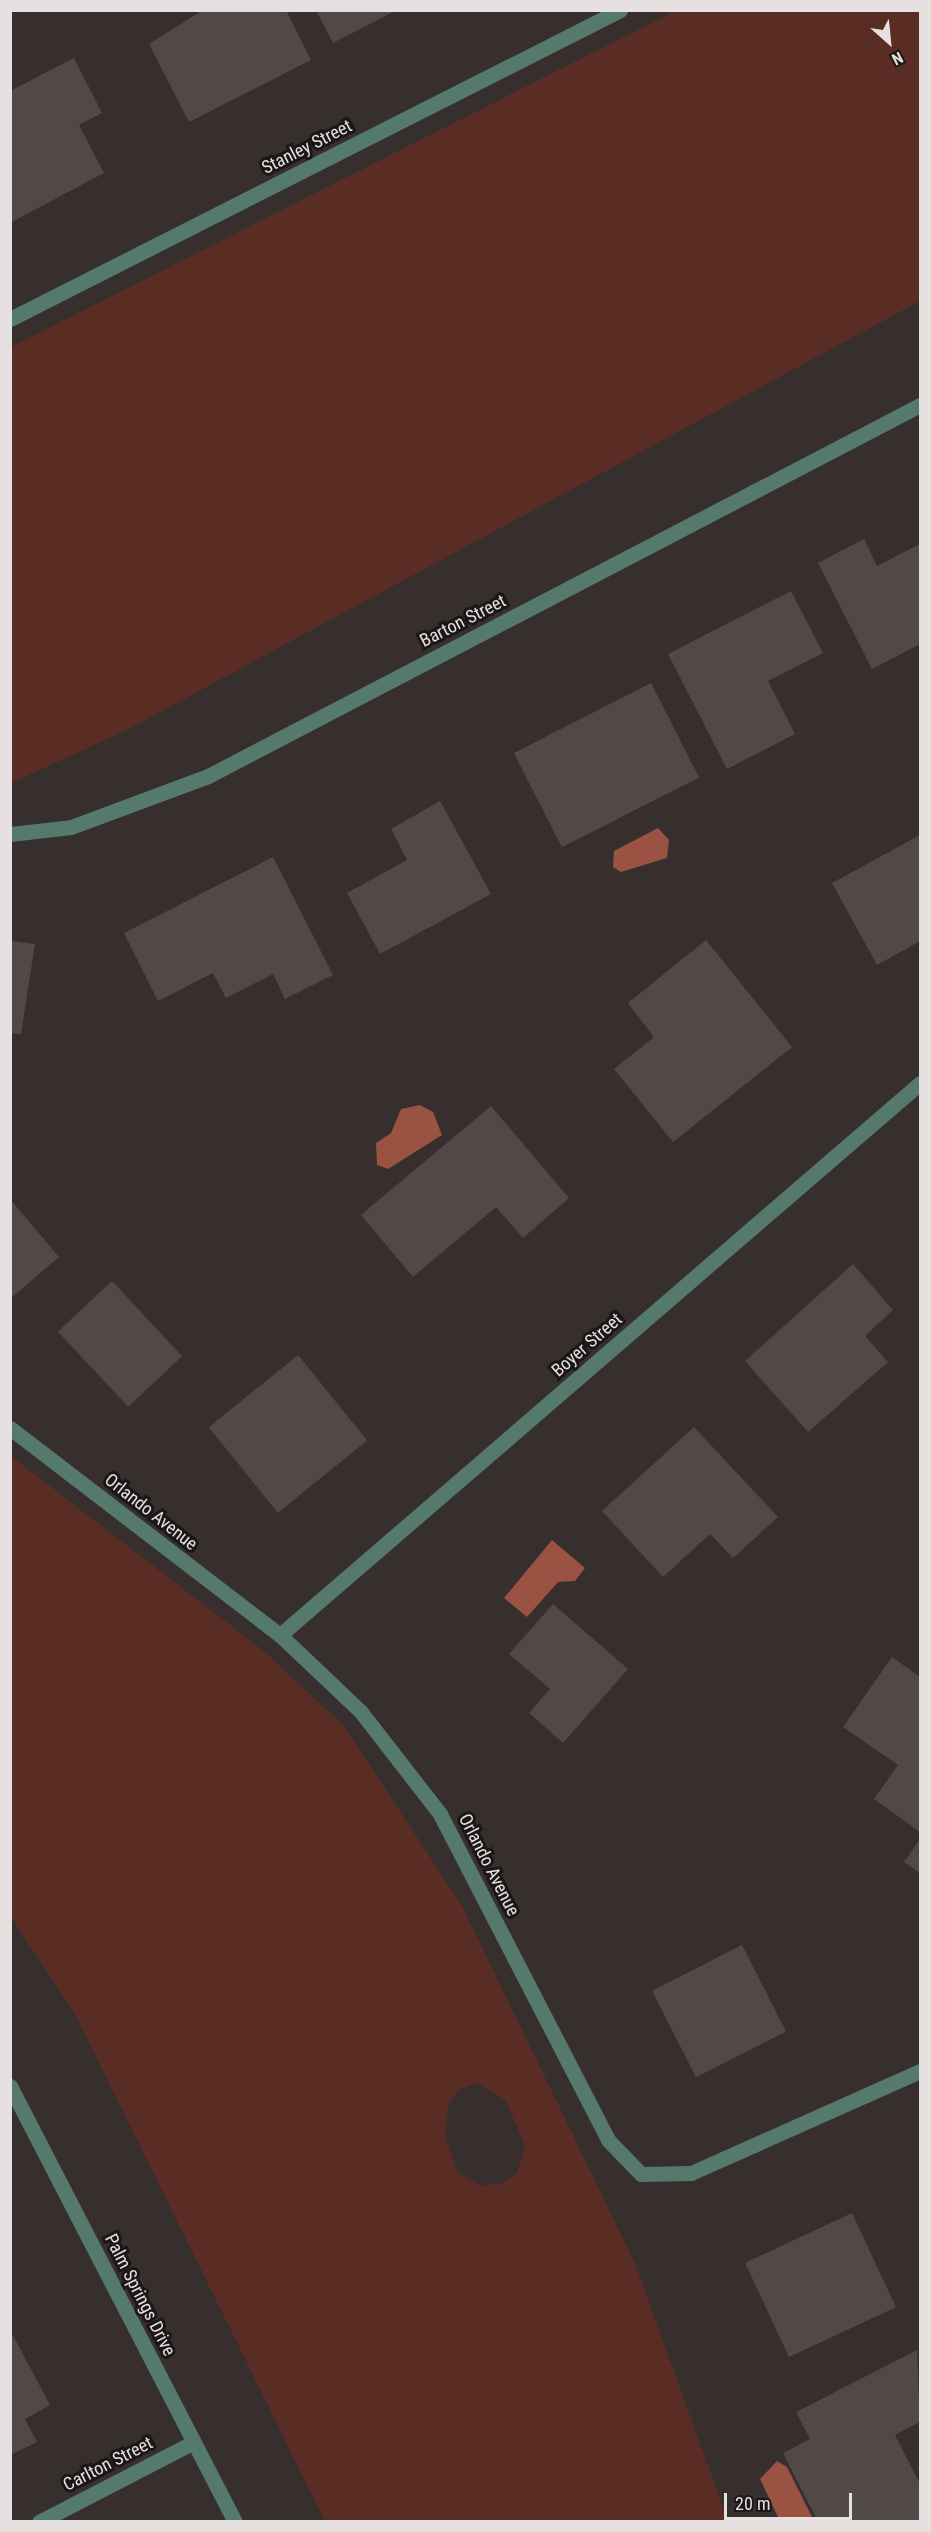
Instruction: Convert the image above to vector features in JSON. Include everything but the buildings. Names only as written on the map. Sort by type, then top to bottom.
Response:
[{"type":"street","name":"Stanley Street","points":[[10,319],[620,10]]},
{"type":"street","name":"Barton Street","points":[[10,834],[71,827],[208,776],[921,405]]},
{"type":"street","name":"Boyer Street","points":[[280,1635],[921,1083]]},
{"type":"street","name":"Orlando Avenue","points":[[10,1428],[280,1635],[362,1712],[440,1814],[608,2140],[641,2174],[691,2173],[921,2071]]},
{"type":"street","name":"Palm Springs Drive","points":[[10,2086],[235,2522]]},
{"type":"street","name":"Carlton Street","points":[[39,2522],[194,2442]]},
{"type":"shaded area","points":[[677,10],[920,11],[920,301],[129,729],[11,783],[11,347]]},
{"type":"shaded area","points":[[658,828],[669,840],[667,858],[621,872],[613,867],[614,851]]},
{"type":"shaded area","points":[[420,1105],[433,1112],[442,1135],[388,1169],[377,1165],[376,1143],[391,1133],[401,1109]]},
{"type":"shaded area","points":[[11,1456],[265,1652],[344,1726],[462,1906],[634,2261],[728,2521],[325,2521],[75,2014],[11,1917]],"holes":[[[477,2083],[506,2101],[525,2146],[517,2173],[503,2183],[482,2186],[458,2173],[445,2135],[449,2102],[459,2090]]]},
{"type":"shaded area","points":[[552,1540],[585,1568],[575,1581],[558,1582],[527,1617],[504,1598]]},
{"type":"shaded area","points":[[777,2461],[787,2467],[814,2521],[780,2521],[760,2479]]}]
